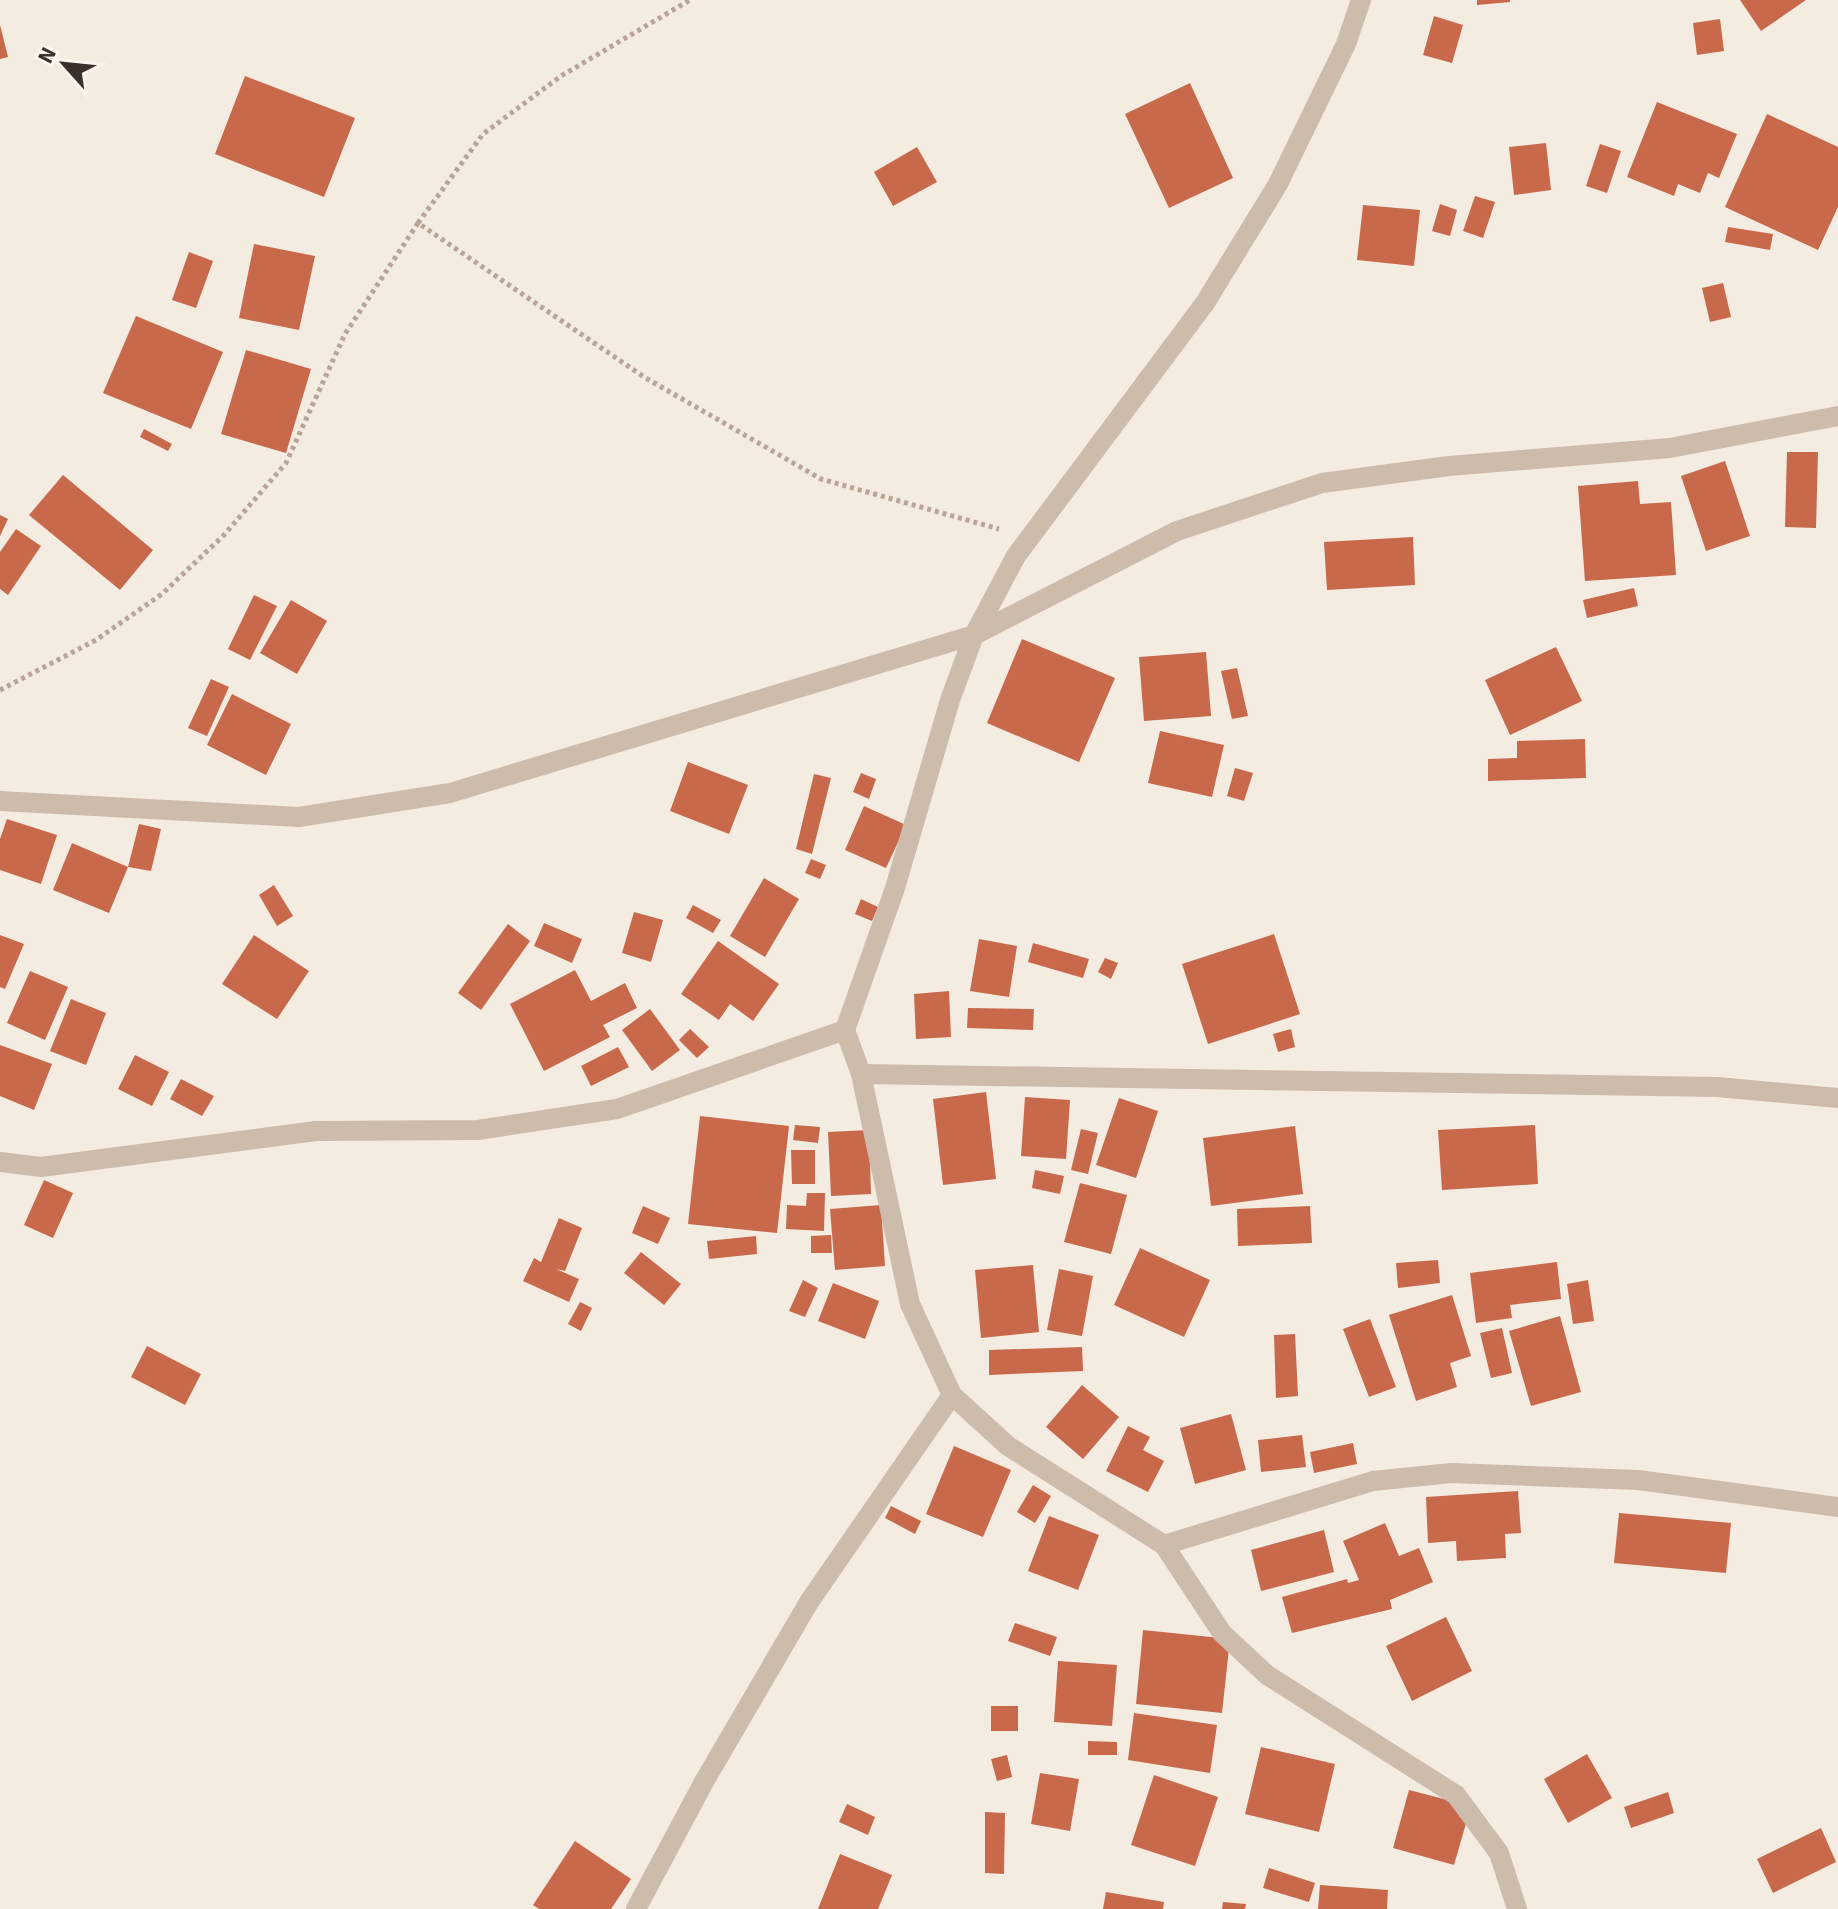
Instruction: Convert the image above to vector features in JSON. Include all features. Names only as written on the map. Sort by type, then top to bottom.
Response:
[{"type":"street","points":[[1361,0],[1346,44],[1278,184],[1205,303],[1030,537],[974,635],[950,700],[895,888],[845,1030],[861,1074],[910,1304],[952,1395],[1008,1446],[1164,1545],[1222,1633],[1267,1675],[1456,1795],[1499,1853],[1517,1909]]},
{"type":"street","points":[[0,801],[299,817],[450,793],[974,635],[1177,531],[1322,483],[1449,466],[1670,448],[1838,416]]},
{"type":"street","points":[[0,1162],[41,1167],[316,1131],[478,1130],[617,1109],[845,1030]]},
{"type":"street","points":[[861,1074],[1717,1087],[1838,1098]]},
{"type":"street","points":[[636,1909],[705,1780],[809,1602],[952,1395]]},
{"type":"street","points":[[1164,1545],[1373,1481],[1451,1473],[1638,1480],[1838,1507]]},
{"type":"path","points":[[0,690],[96,640],[162,594],[224,535],[286,463],[345,334],[418,223],[483,134],[561,76],[690,0]]},
{"type":"path","points":[[418,223],[644,377],[821,479],[1030,537]]},
{"type":"building","points":[[1477,0],[1510,0],[1510,2],[1477,5]]},
{"type":"building","points":[[1740,0],[1806,0],[1761,31]]},
{"type":"building","points":[[1434,16],[1463,25],[1452,63],[1423,55]]},
{"type":"building","points":[[1720,19],[1724,51],[1697,55],[1693,23]]},
{"type":"building","points":[[0,25],[8,57],[0,59]]},
{"type":"building","points":[[245,76],[355,118],[324,197],[215,154]]},
{"type":"building","points":[[1190,83],[1233,178],[1169,208],[1125,114]]},
{"type":"building","points":[[1657,102],[1737,134],[1719,178],[1708,173],[1700,193],[1678,184],[1674,196],[1627,177]]},
{"type":"building","points":[[1767,114],[1838,147],[1838,207],[1818,250],[1725,207]]},
{"type":"building","points":[[1546,143],[1551,190],[1514,195],[1509,147]]},
{"type":"building","points":[[1600,144],[1621,151],[1607,193],[1586,186]]},
{"type":"building","points":[[917,147],[937,182],[893,206],[874,172]]},
{"type":"building","points":[[1475,196],[1495,202],[1483,238],[1463,231]]},
{"type":"building","points":[[1440,204],[1457,210],[1450,236],[1432,231]]},
{"type":"building","points":[[1363,205],[1420,210],[1414,266],[1357,260]]},
{"type":"building","points":[[1728,227],[1773,234],[1770,250],[1725,242]]},
{"type":"building","points":[[254,244],[315,256],[299,330],[239,318]]},
{"type":"building","points":[[189,252],[213,261],[196,308],[172,300]]},
{"type":"building","points":[[1723,283],[1731,317],[1710,322],[1702,288]]},
{"type":"building","points":[[136,316],[223,352],[191,429],[103,393]]},
{"type":"building","points":[[246,350],[311,369],[286,453],[221,434]]},
{"type":"building","points":[[144,429],[172,444],[168,451],[140,437]]},
{"type":"building","points":[[1787,452],[1818,452],[1816,528],[1785,527]]},
{"type":"building","points":[[1725,461],[1750,536],[1706,551],[1681,476]]},
{"type":"building","points":[[63,475],[153,550],[120,590],[29,515]]},
{"type":"building","points":[[1638,481],[1640,504],[1671,502],[1676,575],[1585,581],[1578,486]]},
{"type":"building","points":[[0,515],[8,519],[0,536]]},
{"type":"building","points":[[16,529],[41,546],[8,595],[0,589],[0,552]]},
{"type":"building","points":[[1413,537],[1415,585],[1327,590],[1324,542]]},
{"type":"building","points":[[1634,588],[1638,606],[1587,618],[1583,600]]},
{"type":"building","points":[[254,595],[277,606],[250,660],[228,649]]},
{"type":"building","points":[[291,600],[327,621],[297,674],[260,653]]},
{"type":"building","points":[[1022,639],[1115,678],[1079,762],[987,723]]},
{"type":"building","points":[[1556,647],[1582,701],[1510,735],[1485,680]]},
{"type":"building","points":[[1206,652],[1211,716],[1144,721],[1139,657]]},
{"type":"building","points":[[1237,668],[1248,716],[1232,719],[1221,671]]},
{"type":"building","points":[[211,679],[229,687],[207,736],[188,728]]},
{"type":"building","points":[[232,694],[291,724],[266,775],[207,745]]},
{"type":"building","points":[[1160,731],[1224,745],[1212,797],[1148,783]]},
{"type":"building","points":[[1585,739],[1586,778],[1488,781],[1488,759],[1517,758],[1517,741]]},
{"type":"building","points":[[688,762],[748,785],[729,834],[670,811]]},
{"type":"building","points":[[1235,768],[1253,773],[1244,801],[1227,796]]},
{"type":"building","points":[[861,773],[876,779],[869,799],[853,792]]},
{"type":"building","points":[[814,774],[831,778],[812,854],[796,849]]},
{"type":"building","points":[[864,806],[906,825],[886,868],[845,850]]},
{"type":"building","points":[[7,819],[57,835],[41,884],[0,870],[0,839]]},
{"type":"building","points":[[139,824],[161,829],[151,871],[128,867]]},
{"type":"building","points":[[72,843],[128,867],[109,913],[53,890]]},
{"type":"building","points":[[811,859],[826,865],[820,879],[805,873]]},
{"type":"building","points":[[764,878],[799,899],[765,957],[730,936]]},
{"type":"building","points":[[274,885],[293,916],[277,926],[259,895]]},
{"type":"building","points":[[861,899],[878,907],[872,921],[855,914]]},
{"type":"building","points":[[693,905],[721,920],[713,933],[686,918]]},
{"type":"building","points":[[634,912],[663,920],[651,962],[622,953]]},
{"type":"building","points":[[544,923],[582,939],[572,963],[534,946]]},
{"type":"building","points":[[508,924],[530,941],[481,1010],[458,993]]},
{"type":"building","points":[[1274,934],[1300,1014],[1208,1044],[1182,964]]},
{"type":"building","points":[[0,935],[24,944],[5,989],[0,987]]},
{"type":"building","points":[[254,935],[309,971],[277,1019],[222,984]]},
{"type":"building","points":[[979,939],[1017,946],[1009,997],[970,991]]},
{"type":"building","points":[[718,941],[779,984],[753,1021],[730,1004],[719,1020],[681,994]]},
{"type":"building","points":[[1033,943],[1089,959],[1083,978],[1028,962]]},
{"type":"building","points":[[1105,958],[1118,963],[1111,979],[1098,972]]},
{"type":"building","points":[[575,970],[591,1001],[625,983],[637,1008],[603,1025],[610,1037],[544,1071],[510,1004]]},
{"type":"building","points":[[30,971],[68,987],[45,1040],[7,1023]]},
{"type":"building","points":[[949,991],[951,1037],[916,1039],[914,994]]},
{"type":"building","points":[[71,999],[106,1013],[86,1065],[50,1051]]},
{"type":"building","points":[[968,1008],[1034,1009],[1033,1030],[967,1028]]},
{"type":"building","points":[[650,1009],[680,1050],[652,1071],[622,1030]]},
{"type":"building","points":[[690,1029],[709,1047],[697,1058],[679,1040]]},
{"type":"building","points":[[1291,1029],[1295,1047],[1278,1052],[1273,1034]]},
{"type":"building","points":[[0,1045],[52,1064],[34,1110],[0,1096]]},
{"type":"building","points":[[618,1047],[629,1067],[591,1086],[581,1066]]},
{"type":"building","points":[[135,1055],[169,1072],[152,1106],[118,1089]]},
{"type":"building","points":[[181,1079],[214,1096],[202,1116],[170,1099]]},
{"type":"building","points":[[986,1092],[996,1179],[943,1185],[933,1099]]},
{"type":"building","points":[[1025,1097],[1070,1100],[1066,1159],[1021,1156]]},
{"type":"building","points":[[1119,1098],[1158,1111],[1136,1178],[1096,1165]]},
{"type":"building","points":[[700,1116],[789,1126],[777,1233],[688,1224]]},
{"type":"building","points":[[795,1125],[820,1127],[818,1143],[793,1140]]},
{"type":"building","points":[[1535,1125],[1538,1184],[1442,1190],[1438,1130]]},
{"type":"building","points":[[1295,1126],[1303,1194],[1211,1206],[1203,1138]]},
{"type":"building","points":[[1081,1129],[1098,1133],[1088,1174],[1071,1170]]},
{"type":"building","points":[[869,1130],[871,1194],[831,1196],[828,1132]]},
{"type":"building","points":[[791,1150],[815,1150],[815,1184],[792,1184]]},
{"type":"building","points":[[1035,1170],[1064,1176],[1060,1194],[1032,1188]]},
{"type":"building","points":[[44,1180],[73,1193],[53,1238],[24,1225]]},
{"type":"building","points":[[1080,1183],[1127,1195],[1111,1254],[1064,1242]]},
{"type":"building","points":[[807,1193],[825,1193],[824,1231],[786,1229],[787,1205],[806,1206]]},
{"type":"building","points":[[881,1205],[885,1266],[835,1270],[830,1209]]},
{"type":"building","points":[[643,1206],[670,1218],[658,1244],[632,1233]]},
{"type":"building","points":[[1310,1206],[1312,1243],[1238,1246],[1237,1209]]},
{"type":"building","points":[[559,1218],[582,1228],[565,1271],[556,1269],[579,1279],[569,1302],[523,1281],[534,1258],[541,1262]]},
{"type":"building","points":[[831,1235],[832,1253],[811,1253],[811,1236]]},
{"type":"building","points":[[756,1236],[757,1254],[709,1259],[707,1241]]},
{"type":"building","points":[[1140,1248],[1210,1280],[1184,1337],[1114,1305]]},
{"type":"building","points":[[641,1252],[681,1284],[664,1305],[624,1273]]},
{"type":"building","points":[[1438,1260],[1440,1283],[1398,1288],[1396,1263]]},
{"type":"building","points":[[1557,1262],[1561,1299],[1510,1305],[1512,1318],[1476,1323],[1470,1273]]},
{"type":"building","points":[[1033,1265],[1039,1332],[981,1338],[975,1270]]},
{"type":"building","points":[[1059,1269],[1093,1276],[1082,1336],[1047,1330]]},
{"type":"building","points":[[803,1280],[818,1288],[805,1317],[789,1311]]},
{"type":"building","points":[[1588,1280],[1594,1321],[1573,1324],[1567,1284]]},
{"type":"building","points":[[833,1283],[879,1301],[865,1339],[818,1321]]},
{"type":"building","points":[[1452,1295],[1471,1356],[1450,1363],[1457,1387],[1416,1401],[1389,1315]]},
{"type":"building","points":[[580,1302],[592,1308],[581,1331],[568,1324]]},
{"type":"building","points":[[1560,1316],[1581,1392],[1531,1406],[1509,1331]]},
{"type":"building","points":[[1370,1319],[1396,1387],[1369,1397],[1343,1329]]},
{"type":"building","points":[[1502,1328],[1512,1373],[1491,1378],[1480,1333]]},
{"type":"building","points":[[1295,1334],[1298,1396],[1276,1398],[1274,1335]]},
{"type":"building","points":[[147,1346],[201,1374],[185,1405],[131,1377]]},
{"type":"building","points":[[1082,1347],[1083,1371],[989,1375],[989,1350]]},
{"type":"building","points":[[1082,1385],[1119,1417],[1083,1459],[1046,1427]]},
{"type":"building","points":[[1231,1414],[1246,1470],[1195,1484],[1180,1428]]},
{"type":"building","points":[[1128,1426],[1150,1437],[1143,1450],[1164,1461],[1148,1492],[1106,1471]]},
{"type":"building","points":[[1302,1435],[1306,1467],[1261,1472],[1258,1440]]},
{"type":"building","points":[[1353,1443],[1357,1464],[1314,1473],[1310,1452]]},
{"type":"building","points":[[954,1446],[1011,1470],[983,1537],[926,1514]]},
{"type":"building","points":[[1033,1485],[1051,1496],[1035,1523],[1017,1512]]},
{"type":"building","points":[[1518,1491],[1521,1533],[1505,1534],[1506,1558],[1457,1561],[1456,1541],[1428,1543],[1426,1497]]},
{"type":"building","points":[[891,1506],[921,1521],[915,1534],[885,1518]]},
{"type":"building","points":[[1619,1513],[1731,1523],[1726,1573],[1614,1563]]},
{"type":"building","points":[[1049,1516],[1099,1535],[1078,1590],[1028,1571]]},
{"type":"building","points":[[1385,1523],[1399,1556],[1419,1548],[1433,1582],[1390,1600],[1392,1609],[1292,1633],[1282,1597],[1347,1579],[1348,1583],[1359,1580],[1343,1541]]},
{"type":"building","points":[[1324,1530],[1334,1572],[1261,1591],[1251,1550]]},
{"type":"building","points":[[1446,1617],[1472,1671],[1412,1701],[1386,1646]]},
{"type":"building","points":[[1015,1623],[1057,1637],[1050,1656],[1008,1641]]},
{"type":"building","points":[[1143,1630],[1230,1639],[1222,1713],[1136,1704]]},
{"type":"building","points":[[1058,1661],[1117,1665],[1112,1726],[1054,1722]]},
{"type":"building","points":[[991,1706],[1018,1706],[1018,1731],[991,1731]]},
{"type":"building","points":[[1134,1713],[1217,1725],[1210,1773],[1128,1760]]},
{"type":"building","points":[[1088,1741],[1117,1742],[1117,1755],[1088,1755]]},
{"type":"building","points":[[1261,1747],[1335,1764],[1319,1832],[1245,1814]]},
{"type":"building","points":[[1587,1754],[1612,1798],[1568,1823],[1544,1779]]},
{"type":"building","points":[[1007,1755],[1012,1777],[997,1781],[991,1759]]},
{"type":"building","points":[[1040,1773],[1079,1779],[1070,1831],[1031,1824]]},
{"type":"building","points":[[1154,1775],[1218,1797],[1195,1866],[1131,1845]]},
{"type":"building","points":[[1409,1790],[1471,1806],[1454,1865],[1393,1848]]},
{"type":"building","points":[[1668,1792],[1674,1813],[1631,1828],[1624,1807]]},
{"type":"building","points":[[847,1804],[875,1817],[868,1835],[839,1822]]},
{"type":"building","points":[[985,1812],[1005,1813],[1004,1874],[985,1873]]},
{"type":"building","points":[[1821,1828],[1836,1862],[1773,1893],[1757,1859]]},
{"type":"building","points":[[575,1841],[631,1879],[611,1909],[539,1909],[533,1905]]},
{"type":"building","points":[[840,1854],[892,1875],[878,1909],[818,1909]]},
{"type":"building","points":[[1269,1868],[1315,1883],[1309,1902],[1263,1888]]},
{"type":"building","points":[[1320,1885],[1388,1890],[1387,1909],[1318,1909]]},
{"type":"building","points":[[1106,1892],[1164,1902],[1163,1909],[1103,1909]]},
{"type":"building","points":[[1223,1902],[1246,1904],[1245,1909],[1222,1909]]}]
